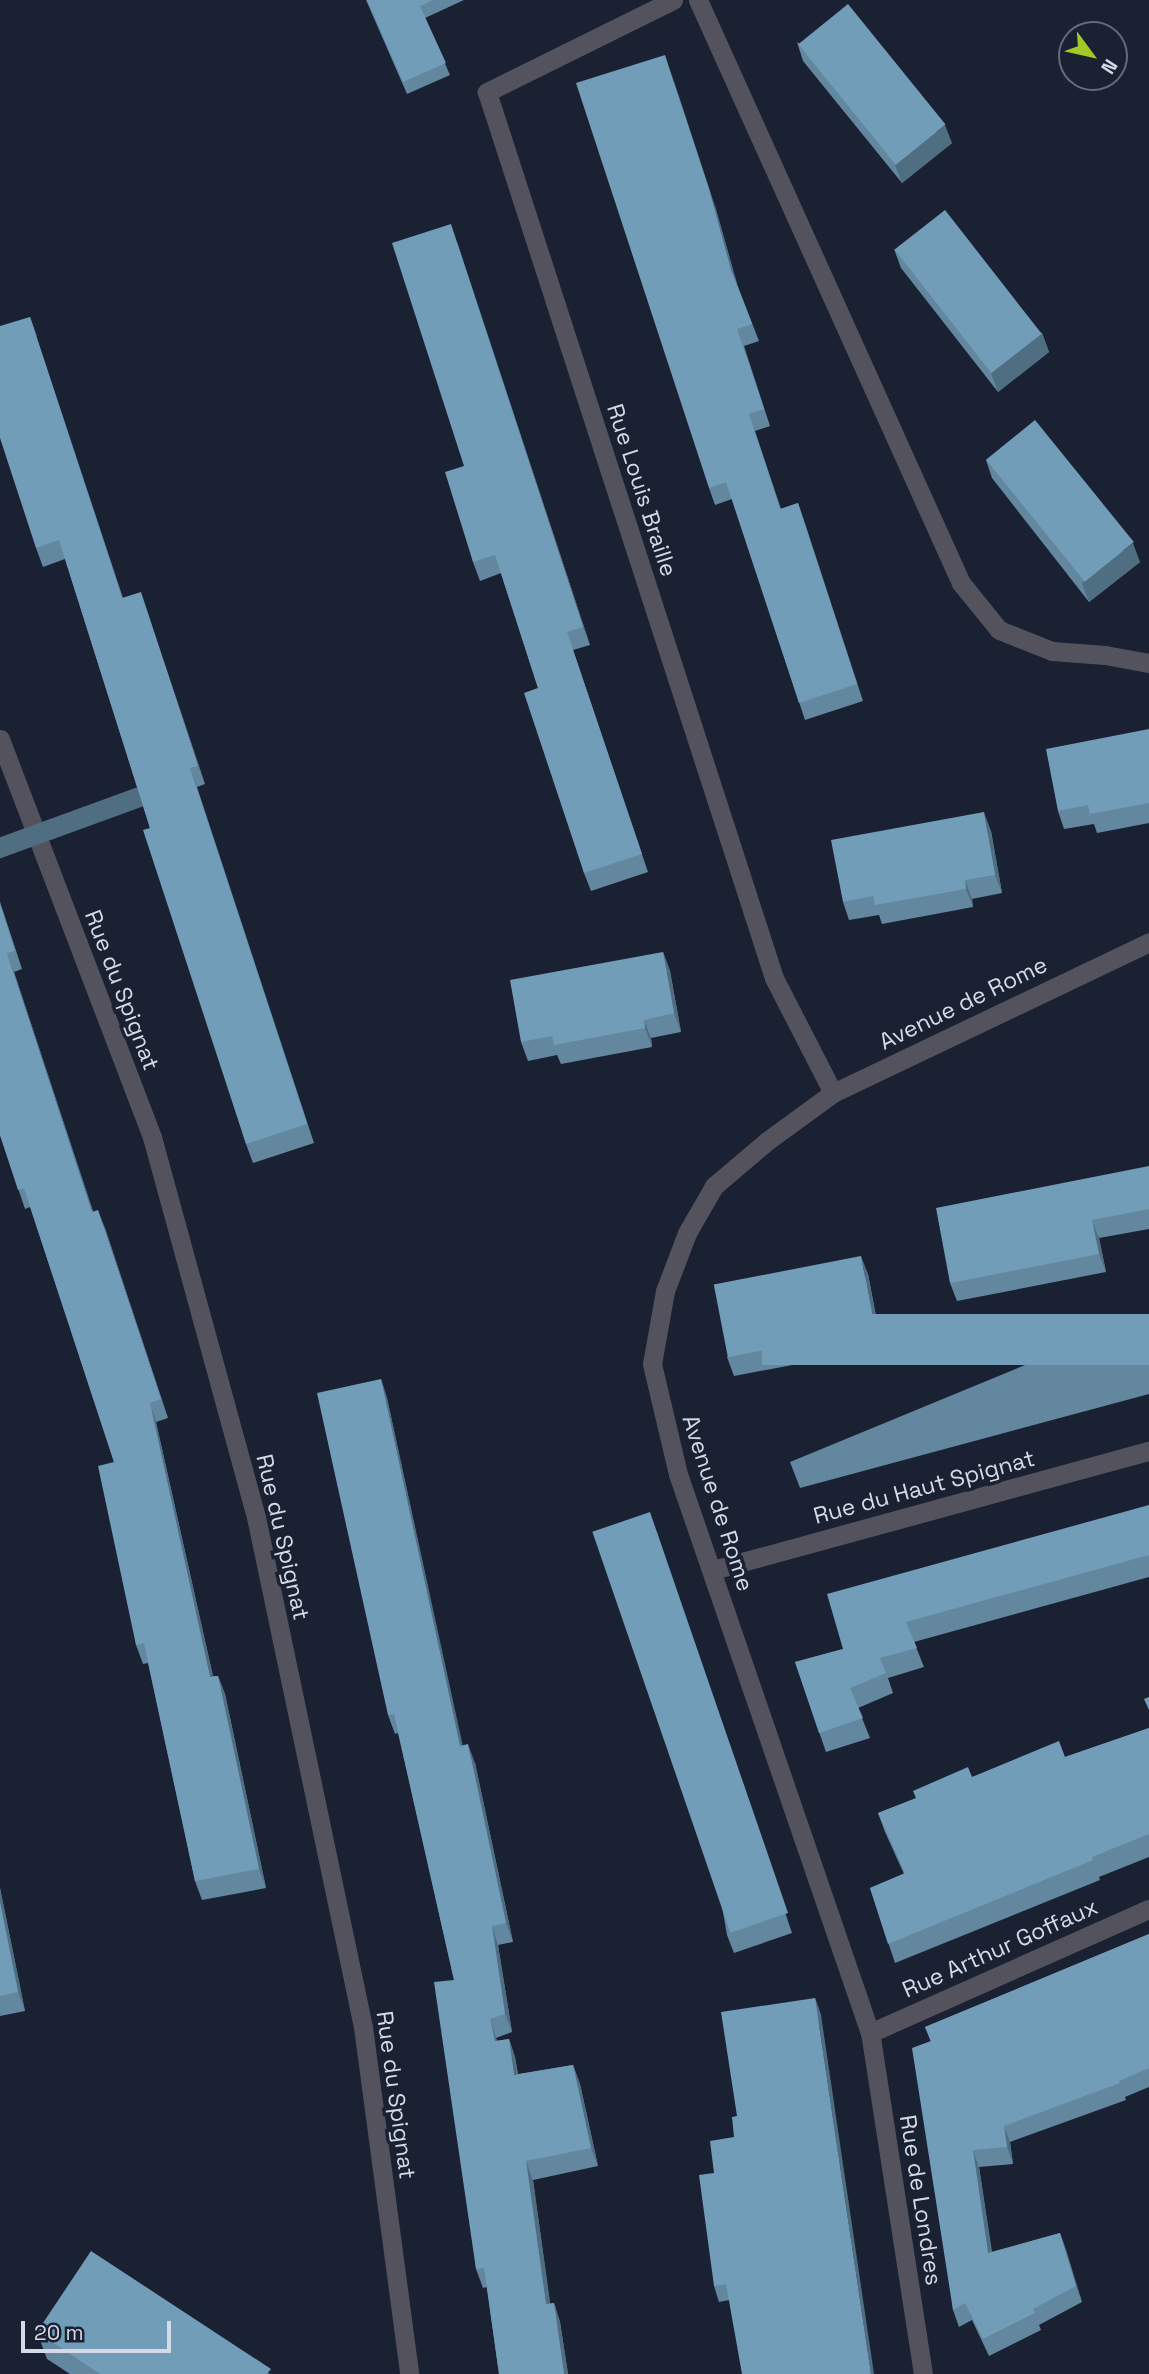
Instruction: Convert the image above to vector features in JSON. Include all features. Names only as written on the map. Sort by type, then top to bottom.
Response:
[{"type":"street","name":"Rue Louis Braille","points":[[673,0],[487,92],[774,978],[833,1093]]},
{"type":"street","points":[[698,0],[961,583],[999,630],[1052,651],[1105,655],[1149,663]]},
{"type":"street","name":"Rue du Spignat","points":[[0,739],[152,1137],[256,1517],[363,2027],[409,2374]]},
{"type":"street","name":"Avenue de Rome","points":[[870,2033],[678,1474],[652,1364],[665,1291],[687,1233],[714,1186],[767,1141],[833,1093],[1149,942]]},
{"type":"street","name":"Rue du Haut Spignat","points":[[713,1570],[1149,1451]]},
{"type":"street","name":"Rue Arthur Goffaux","points":[[870,2033],[1149,1909]]},
{"type":"street","name":"Rue de Londres","points":[[870,2033],[923,2374]]},
{"type":"building","points":[[367,0],[433,0],[420,6],[446,63],[403,82]]},
{"type":"building","points":[[848,4],[946,124],[896,165],[798,44]]},
{"type":"building","points":[[665,55],[709,189],[731,270],[752,324],[737,329],[764,409],[749,414],[780,509],[798,503],[857,684],[799,703],[726,482],[709,488],[576,83]]},
{"type":"building","points":[[945,210],[1042,334],[991,373],[895,249]]},
{"type":"building","points":[[451,224],[583,627],[567,632],[642,854],[584,873],[524,693],[538,688],[495,555],[473,562],[445,472],[464,466],[392,243]]},
{"type":"building","points":[[30,317],[122,598],[141,592],[198,766],[190,768],[307,1124],[246,1144],[143,830],[150,828],[59,540],[36,548],[0,438],[0,326]]},
{"type":"building","points":[[1035,420],[1134,542],[1085,582],[986,460]]},
{"type":"building","points":[[1149,729],[1149,803],[1090,814],[1088,805],[1058,811],[1046,749]]},
{"type":"building","points":[[984,812],[995,875],[965,880],[966,889],[875,905],[873,896],[843,902],[831,840]]},
{"type":"building","points":[[0,904],[15,951],[7,953],[92,1212],[98,1210],[161,1399],[150,1403],[210,1677],[218,1676],[259,1869],[195,1881],[144,1643],[136,1645],[98,1466],[114,1462],[24,1188],[18,1190],[0,1135]]},
{"type":"building","points":[[663,952],[674,1013],[644,1020],[645,1028],[554,1045],[552,1036],[521,1042],[510,980]]},
{"type":"building","points":[[1149,1166],[1149,1209],[1092,1220],[1099,1254],[950,1283],[936,1208]]},
{"type":"building","points":[[861,1256],[875,1329],[728,1357],[714,1285]]},
{"type":"building","points":[[762,1314],[1149,1314],[1149,1365],[762,1365]]},
{"type":"building","points":[[381,1379],[460,1746],[468,1744],[506,1923],[492,1926],[505,2014],[490,2019],[495,2041],[509,2039],[514,2075],[573,2065],[591,2148],[526,2161],[546,2304],[554,2303],[564,2374],[499,2374],[484,2268],[476,2269],[434,1982],[454,1980],[394,1714],[388,1715],[317,1393]]},
{"type":"building","points":[[1149,1505],[1149,1555],[906,1622],[917,1648],[880,1658],[886,1673],[850,1688],[863,1718],[819,1733],[795,1662],[843,1649],[827,1594]]},
{"type":"building","points":[[650,1512],[788,1913],[730,1933],[592,1532]]},
{"type":"building","points":[[1149,1697],[1149,1710],[1144,1699]]},
{"type":"building","points":[[1149,1728],[1149,1834],[1092,1857],[1093,1860],[888,1944],[870,1888],[905,1873],[878,1813],[916,1798],[913,1791],[968,1767],[972,1777],[1059,1741],[1065,1757]]},
{"type":"building","points":[[0,1902],[18,1992],[0,1996]]},
{"type":"building","points":[[1149,1934],[1149,2068],[1119,2081],[1120,2083],[1004,2126],[1007,2147],[973,2150],[988,2253],[1060,2233],[1076,2286],[1033,2309],[1035,2313],[983,2339],[965,2303],[953,2310],[912,2048],[931,2041],[925,2027]]},
{"type":"building","points":[[815,1998],[871,2374],[742,2374],[726,2284],[714,2286],[699,2175],[714,2173],[710,2141],[734,2137],[732,2117],[737,2116],[721,2012]]},
{"type":"building","points":[[91,2251],[271,2369],[267,2374],[100,2374],[37,2332]]}]
